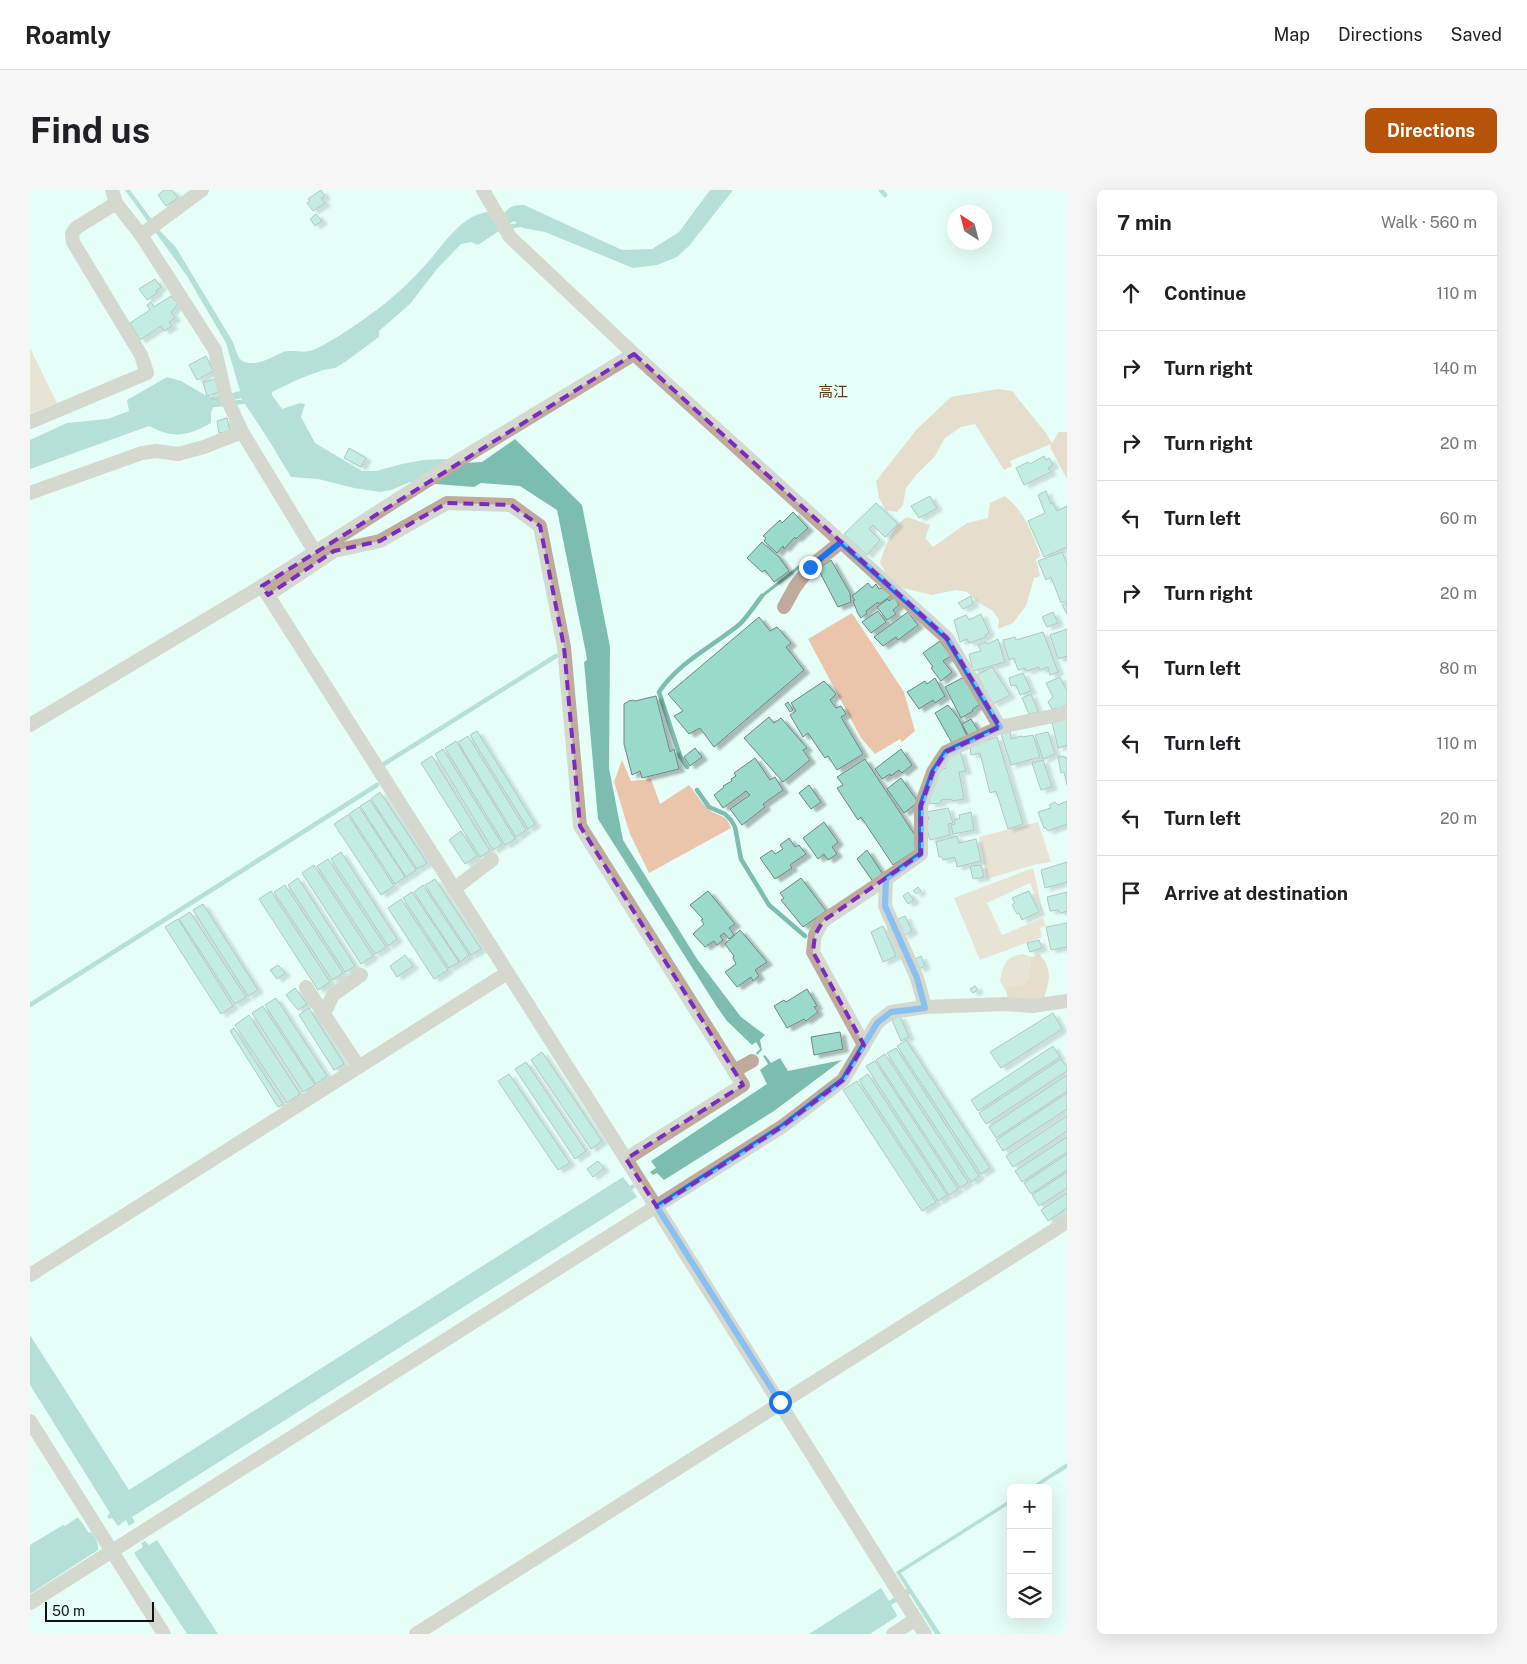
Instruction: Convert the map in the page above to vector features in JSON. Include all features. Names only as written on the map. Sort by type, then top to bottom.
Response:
[{"type":"street","points":[[141,235],[202,190]]},
{"type":"street","points":[[483,190],[510,237],[634,354],[947,638],[1000,727]]},
{"type":"street","points":[[30,422],[147,373],[141,355],[73,242],[72,234],[76,228],[114,196],[215,350],[225,394],[242,432],[315,552]]},
{"type":"street","points":[[265,590],[315,552],[460,460],[634,354]]},
{"type":"street","points":[[30,494],[142,453],[156,451],[178,454],[204,447],[242,432]]},
{"type":"street","points":[[30,725],[334,550],[380,541],[447,503],[511,505],[540,526],[564,647],[580,826],[743,1085],[626,1159]]},
{"type":"street","points":[[784,607],[795,587],[810,567],[841,542]]},
{"type":"street","points":[[265,590],[657,1207],[925,1634]]},
{"type":"street","points":[[864,1045],[813,952],[815,935],[823,922],[921,854],[921,806],[933,772],[946,752],[1000,727],[1067,712]]},
{"type":"street","points":[[454,889],[492,860]]},
{"type":"street","points":[[886,879],[885,906],[917,978],[925,1008]]},
{"type":"street","points":[[30,1275],[507,973]]},
{"type":"street","points":[[324,1014],[333,995],[361,974]]},
{"type":"street","points":[[306,987],[358,1068]]},
{"type":"street","points":[[30,1603],[783,1126],[843,1080],[877,1023],[891,1012],[925,1008],[1006,1004],[1032,1006],[1067,1001]]},
{"type":"street","points":[[734,1071],[752,1061]]},
{"type":"street","points":[[416,1634],[1067,1222]]},
{"type":"street","points":[[30,1421],[164,1634]]},
{"type":"street","points":[[893,1634],[916,1619]]},
{"type":"highlighted area","points":[[634,354],[947,638],[1000,727],[946,752],[933,772],[921,806],[921,854],[823,921],[815,935],[813,952],[864,1045],[843,1080],[783,1126],[657,1207],[626,1159],[743,1085],[580,826],[564,647],[540,526],[511,505],[447,503],[380,541],[334,551],[268,595],[262,586]]},
{"type":"shaded area","points":[[125,190],[130,190],[161,232],[175,246],[233,342],[239,358],[245,362],[256,363],[283,352],[306,352],[313,350],[347,331],[398,292],[454,231],[470,218],[479,214],[504,213],[513,206],[524,205],[622,250],[652,249],[679,232],[710,190],[733,190],[689,246],[677,257],[657,265],[633,268],[545,232],[523,228],[514,221],[478,245],[471,242],[461,244],[437,269],[410,304],[379,331],[379,337],[335,368],[323,370],[299,379],[272,392],[272,395],[282,409],[300,403],[305,404],[301,417],[315,443],[362,471],[376,471],[423,460],[446,459],[465,463],[482,462],[515,439],[582,505],[610,647],[609,768],[623,840],[697,959],[741,1017],[765,1035],[760,1040],[762,1050],[757,1055],[756,1053],[760,1049],[756,1042],[752,1045],[727,1021],[717,1007],[598,819],[584,662],[587,660],[557,510],[520,486],[481,483],[474,487],[410,482],[391,490],[380,492],[318,479],[291,477],[241,398],[213,407],[211,423],[195,431],[173,434],[149,426],[30,469],[30,440],[67,423],[107,419],[129,411],[127,400],[167,377],[181,381],[205,395],[215,398],[240,391],[226,343],[187,276]]},
{"type":"shaded area","points":[[30,348],[57,403],[30,414]]},
{"type":"shaded area","points":[[998,389],[1012,391],[1052,443],[1059,432],[1067,432],[1067,479],[1050,447],[1051,444],[1010,461],[1012,466],[1004,470],[975,424],[961,427],[945,438],[935,456],[906,488],[903,505],[897,512],[886,510],[879,498],[876,481],[917,429],[951,397]]},
{"type":"shaded area","points":[[1005,496],[1023,516],[1041,556],[1036,559],[1040,576],[1034,578],[1026,606],[1013,623],[998,629],[999,620],[993,611],[978,602],[967,592],[956,590],[932,595],[903,588],[889,579],[880,562],[893,531],[907,517],[930,525],[925,538],[933,547],[967,523],[988,518],[990,503]]},
{"type":"shaded area","points":[[799,565],[803,566],[762,596],[762,594]]},
{"type":"shaded area","points":[[852,613],[904,692],[915,731],[902,742],[900,739],[875,754],[861,738],[808,639]]},
{"type":"shaded area","points":[[622,760],[631,781],[651,779],[660,804],[689,785],[707,808],[724,817],[731,828],[649,873],[630,834],[614,782]]},
{"type":"shaded area","points":[[1038,822],[1051,862],[1037,864],[987,879],[979,837]]},
{"type":"shaded area","points":[[1033,868],[1044,916],[1030,883],[987,903],[1002,935],[1043,918],[1046,926],[1040,928],[1042,937],[980,960],[954,898]]},
{"type":"shaded area","points":[[1022,954],[1036,958],[1032,980],[1023,987],[1005,990],[1000,981],[1002,970],[1008,960]]},
{"type":"shaded area","points":[[1039,954],[1047,965],[1049,976],[1043,1001],[1008,1002],[1006,988],[1024,984],[1029,979],[1031,958]]},
{"type":"shaded area","points":[[765,1055],[771,1063],[780,1058],[788,1071],[842,1060],[774,1111],[664,1180],[657,1173],[653,1175],[650,1172],[656,1168],[651,1161],[767,1084],[760,1070],[768,1064],[763,1056]]},
{"type":"shaded area","points":[[623,1177],[630,1186],[633,1184],[635,1187],[632,1190],[637,1197],[132,1517],[135,1522],[129,1526],[126,1520],[118,1526],[112,1518],[109,1519],[107,1516],[110,1513],[30,1385],[30,1335],[129,1490]]},
{"type":"shaded area","points":[[1067,1463],[1067,1468],[1041,1484],[1035,1484]]},
{"type":"shaded area","points":[[1007,1502],[1007,1506],[901,1573],[941,1634],[935,1634],[910,1594],[891,1605],[897,1615],[896,1617],[870,1634],[809,1634],[881,1588],[889,1601],[907,1589],[896,1572]]},
{"type":"shaded area","points":[[78,1517],[89,1533],[91,1532],[94,1536],[98,1550],[30,1594],[30,1545]]},
{"type":"shaded area","points":[[157,1540],[218,1634],[187,1634],[134,1553],[143,1547],[141,1543],[145,1541],[149,1545]]},
{"type":"building","points":[[164,190],[172,190],[178,198],[166,206],[158,195]]},
{"type":"building","points":[[321,190],[325,196],[321,198],[325,203],[313,211],[307,203],[310,201],[308,199]]},
{"type":"building","points":[[316,214],[322,221],[315,226],[310,219]]},
{"type":"building","points":[[155,279],[161,287],[156,291],[157,293],[147,300],[139,289]]},
{"type":"building","points":[[171,296],[178,304],[171,312],[175,318],[169,322],[172,326],[164,331],[161,326],[140,340],[130,323],[150,310],[147,305],[151,302],[154,307]]},
{"type":"building","points":[[206,356],[213,371],[197,380],[189,365]]},
{"type":"building","points":[[216,379],[219,392],[207,396],[203,382]]},
{"type":"building","points":[[227,418],[230,431],[219,433],[217,421]]},
{"type":"building","points":[[349,448],[366,458],[361,467],[344,458]]},
{"type":"building","points":[[1044,456],[1046,460],[1049,458],[1053,465],[1048,468],[1051,472],[1024,485],[1016,468],[1028,462],[1030,464]]},
{"type":"building","points":[[1046,491],[1051,504],[1053,503],[1057,511],[1067,506],[1067,547],[1044,557],[1028,521],[1045,513],[1038,495]]},
{"type":"building","points":[[930,496],[937,508],[919,518],[911,506]]},
{"type":"building","points":[[876,503],[898,524],[885,537],[873,525],[869,529],[880,540],[867,555],[844,534]]},
{"type":"building","points":[[793,512],[808,528],[796,539],[795,537],[784,549],[783,546],[777,553],[764,541],[766,538],[763,536],[780,520],[782,523]]},
{"type":"building","points":[[762,542],[779,557],[789,571],[774,582],[765,570],[762,572],[747,558]]},
{"type":"building","points":[[1062,552],[1067,564],[1067,601],[1061,603],[1051,577],[1046,580],[1038,561]]},
{"type":"building","points":[[831,560],[850,593],[851,602],[838,607],[818,569]]},
{"type":"building","points":[[868,583],[872,588],[876,584],[879,589],[885,587],[891,596],[879,604],[878,602],[866,611],[867,613],[861,618],[852,596]]},
{"type":"building","points":[[971,596],[973,604],[963,609],[958,603]]},
{"type":"building","points":[[894,597],[899,605],[893,610],[896,614],[887,620],[877,607]]},
{"type":"building","points":[[1067,603],[1067,614],[1062,605]]},
{"type":"building","points":[[878,611],[886,622],[871,633],[862,622]]},
{"type":"building","points":[[908,612],[918,625],[898,640],[896,637],[883,646],[874,637]]},
{"type":"building","points":[[1053,612],[1058,623],[1047,627],[1042,617]]},
{"type":"building","points":[[981,614],[989,633],[985,635],[986,637],[969,643],[967,639],[960,642],[954,620],[966,615],[969,620]]},
{"type":"building","points":[[759,617],[770,631],[777,627],[791,643],[786,647],[804,670],[714,747],[700,728],[689,734],[674,716],[683,711],[668,694]]},
{"type":"building","points":[[1067,629],[1067,656],[1058,659],[1050,635]]},
{"type":"building","points":[[1043,632],[1058,672],[1050,675],[1048,667],[1040,670],[1039,667],[1027,671],[1025,668],[1018,670],[1014,658],[1009,660],[1003,640],[1015,637],[1016,640]]},
{"type":"building","points":[[998,639],[1005,662],[973,671],[969,654],[981,651],[978,645],[986,642],[987,644]]},
{"type":"building","points":[[940,641],[951,656],[943,661],[952,672],[941,681],[923,653]]},
{"type":"building","points":[[992,667],[1010,695],[993,704],[977,675]]},
{"type":"building","points":[[1023,673],[1031,691],[1020,695],[1016,685],[1011,686],[1009,678]]},
{"type":"building","points":[[964,677],[980,704],[961,718],[945,687]]},
{"type":"building","points":[[1060,677],[1067,691],[1067,705],[1059,709],[1052,709],[1048,702],[1053,697],[1046,683]]},
{"type":"building","points":[[935,678],[945,696],[935,703],[933,700],[919,709],[907,692],[925,681],[927,684]]},
{"type":"building","points":[[824,681],[836,694],[830,700],[836,708],[841,706],[846,714],[841,717],[863,754],[837,770],[828,756],[825,758],[808,733],[803,737],[790,715],[796,711],[791,703]]},
{"type":"building","points":[[1031,694],[1038,712],[1029,714],[1022,698]]},
{"type":"building","points":[[656,696],[670,752],[674,749],[679,769],[642,778],[640,771],[632,775],[624,744],[624,704],[633,700]]},
{"type":"building","points":[[788,702],[793,710],[790,712],[785,704]]},
{"type":"building","points":[[948,705],[959,719],[967,736],[952,743],[935,713]]},
{"type":"building","points":[[769,717],[774,723],[781,718],[807,748],[803,750],[810,760],[783,782],[744,738]]},
{"type":"building","points":[[1067,718],[1067,745],[1058,748],[1052,722]]},
{"type":"building","points":[[971,719],[979,732],[969,737],[962,724]]},
{"type":"building","points":[[477,731],[535,824],[528,829],[470,735]]},
{"type":"building","points":[[1010,731],[1011,739],[1033,735],[1040,757],[1011,765],[1001,734]]},
{"type":"building","points":[[1048,732],[1055,754],[1043,759],[1035,735]]},
{"type":"building","points":[[468,736],[526,830],[516,837],[458,742]]},
{"type":"building","points":[[997,737],[1023,824],[1008,829],[996,791],[990,793],[980,753],[971,755],[970,746]]},
{"type":"building","points":[[456,741],[515,839],[505,845],[445,748]]},
{"type":"building","points":[[695,748],[702,757],[690,766],[684,757]]},
{"type":"building","points":[[443,749],[502,844],[493,850],[435,754]]},
{"type":"building","points":[[901,749],[912,765],[902,773],[899,770],[891,776],[890,774],[882,779],[875,769]]},
{"type":"building","points":[[960,751],[966,771],[959,772],[964,799],[953,801],[951,799],[941,800],[940,803],[930,804],[929,795],[940,770],[946,768],[943,764],[949,755]]},
{"type":"building","points":[[432,756],[490,851],[480,857],[421,763]]},
{"type":"building","points":[[1064,756],[1065,758],[1067,757],[1067,785],[1064,772],[1061,773],[1058,757]]},
{"type":"building","points":[[755,758],[770,780],[775,777],[783,790],[763,804],[765,807],[742,825],[730,809],[750,795],[746,791],[723,808],[714,795],[723,786],[732,781],[731,779],[736,776],[734,773]]},
{"type":"building","points":[[865,759],[918,840],[914,844],[917,849],[893,865],[861,817],[858,820],[837,788],[843,785],[837,777]]},
{"type":"building","points":[[1043,760],[1052,787],[1041,790],[1032,763]]},
{"type":"building","points":[[901,778],[918,802],[904,813],[887,789]]},
{"type":"building","points":[[809,785],[821,802],[811,809],[799,793]]},
{"type":"building","points":[[380,792],[427,863],[417,869],[371,799]]},
{"type":"building","points":[[370,800],[416,870],[406,877],[360,806]]},
{"type":"building","points":[[1067,801],[1067,824],[1048,831],[1044,828],[1038,812],[1051,808],[1049,805],[1055,802],[1058,805]]},
{"type":"building","points":[[359,807],[405,877],[395,884],[349,814]]},
{"type":"building","points":[[948,808],[953,823],[948,824],[950,835],[930,840],[925,822],[929,819],[926,812]]},
{"type":"building","points":[[971,812],[974,830],[953,834],[951,825],[955,824],[954,820],[960,818],[959,815]]},
{"type":"building","points":[[348,815],[394,886],[381,895],[334,824]]},
{"type":"building","points":[[824,822],[838,842],[832,847],[837,854],[828,860],[824,854],[818,859],[803,838]]},
{"type":"building","points":[[461,831],[477,856],[465,864],[449,840]]},
{"type":"building","points":[[957,836],[959,843],[976,839],[981,861],[957,867],[955,857],[943,860],[942,857],[939,857],[936,842]]},
{"type":"building","points":[[789,838],[795,847],[799,845],[806,854],[790,865],[792,868],[775,879],[760,858],[772,850],[775,854],[783,849],[780,845]]},
{"type":"building","points":[[867,850],[884,876],[874,883],[857,859]]},
{"type":"building","points":[[341,852],[397,939],[388,946],[331,859]]},
{"type":"building","points":[[328,859],[386,947],[375,954],[317,866]]},
{"type":"building","points":[[1067,862],[1067,882],[1045,888],[1041,870]]},
{"type":"building","points":[[314,865],[373,956],[361,964],[302,873]]},
{"type":"building","points":[[981,865],[984,877],[973,879],[970,866]]},
{"type":"building","points":[[298,878],[355,966],[345,972],[288,885]]},
{"type":"building","points":[[801,878],[826,911],[803,927],[781,900],[784,898],[780,893]]},
{"type":"building","points":[[435,879],[481,949],[471,955],[425,885]]},
{"type":"building","points":[[285,885],[343,973],[332,980],[274,892]]},
{"type":"building","points":[[423,885],[469,955],[460,962],[414,892]]},
{"type":"building","points":[[918,887],[921,891],[917,894],[913,891]]},
{"type":"building","points":[[271,891],[330,982],[318,990],[259,899]]},
{"type":"building","points":[[708,891],[735,924],[729,928],[734,935],[729,939],[724,933],[720,936],[723,940],[717,945],[714,941],[705,947],[693,934],[704,924],[701,920],[703,919],[690,905]]},
{"type":"building","points":[[1029,891],[1039,912],[1022,920],[1012,905],[1015,903],[1012,898]]},
{"type":"building","points":[[412,892],[459,962],[449,968],[403,898]]},
{"type":"building","points":[[908,892],[914,900],[908,904],[903,896]]},
{"type":"building","points":[[1067,892],[1067,911],[1061,913],[1058,910],[1050,911],[1047,897]]},
{"type":"building","points":[[401,899],[448,970],[434,979],[388,908]]},
{"type":"building","points":[[203,904],[258,990],[248,996],[193,910]]},
{"type":"building","points":[[190,912],[246,997],[235,1004],[179,919]]},
{"type":"building","points":[[905,916],[912,931],[904,936],[896,920]]},
{"type":"building","points":[[178,919],[233,1006],[221,1014],[165,927]]},
{"type":"building","points":[[1067,923],[1067,947],[1051,950],[1046,927]]},
{"type":"building","points":[[883,926],[896,956],[883,962],[871,932]]},
{"type":"building","points":[[740,930],[767,962],[755,970],[759,976],[753,981],[751,977],[737,987],[725,972],[736,964],[734,956],[725,944]]},
{"type":"building","points":[[1039,940],[1042,948],[1030,952],[1027,943]]},
{"type":"building","points":[[405,955],[413,966],[397,977],[390,966]]},
{"type":"building","points":[[921,956],[925,966],[919,969],[915,959]]},
{"type":"building","points":[[278,965],[285,973],[277,979],[270,970]]},
{"type":"building","points":[[975,986],[978,990],[973,993],[970,989]]},
{"type":"building","points":[[295,988],[307,1004],[298,1010],[286,995]]},
{"type":"building","points":[[807,989],[817,1006],[814,1007],[818,1012],[806,1021],[804,1019],[787,1028],[774,1006],[784,1000],[786,1002]]},
{"type":"building","points":[[276,998],[327,1076],[316,1084],[265,1005]]},
{"type":"building","points":[[263,1006],[315,1085],[303,1092],[252,1013]]},
{"type":"building","points":[[309,1008],[344,1064],[334,1070],[299,1015]]},
{"type":"building","points":[[1053,1013],[1062,1029],[1001,1068],[990,1052]]},
{"type":"building","points":[[249,1015],[300,1094],[287,1103],[235,1025]]},
{"type":"building","points":[[900,1016],[909,1037],[901,1041],[892,1020]]},
{"type":"building","points":[[234,1028],[283,1104],[278,1107],[230,1031]]},
{"type":"building","points":[[840,1032],[843,1049],[814,1055],[811,1037]]},
{"type":"building","points":[[906,1040],[990,1168],[981,1174],[897,1046]]},
{"type":"building","points":[[1053,1046],[1060,1057],[978,1111],[971,1100]]},
{"type":"building","points":[[896,1048],[979,1176],[971,1182],[887,1053]]},
{"type":"building","points":[[542,1052],[602,1141],[591,1149],[531,1060]]},
{"type":"building","points":[[885,1054],[968,1182],[960,1188],[876,1060]]},
{"type":"building","points":[[1061,1059],[1067,1067],[1067,1071],[986,1124],[979,1113]]},
{"type":"building","points":[[875,1061],[958,1189],[949,1195],[866,1066]]},
{"type":"building","points":[[526,1062],[586,1151],[575,1159],[515,1069]]},
{"type":"building","points":[[509,1074],[570,1163],[558,1170],[498,1081]]},
{"type":"building","points":[[868,1074],[947,1195],[938,1201],[859,1080]]},
{"type":"building","points":[[1067,1075],[1067,1091],[996,1138],[989,1127]]},
{"type":"building","points":[[857,1081],[936,1202],[922,1211],[843,1090]]},
{"type":"building","points":[[1067,1093],[1067,1109],[1003,1151],[996,1140]]},
{"type":"building","points":[[1067,1116],[1067,1131],[1013,1167],[1006,1156]]},
{"type":"building","points":[[1067,1137],[1067,1152],[1022,1182],[1015,1171]]},
{"type":"building","points":[[1067,1154],[1067,1170],[1031,1194],[1024,1183]]},
{"type":"building","points":[[598,1161],[604,1168],[593,1177],[587,1169]]},
{"type":"building","points":[[1067,1172],[1067,1188],[1039,1206],[1032,1195]]},
{"type":"building","points":[[1067,1193],[1067,1208],[1048,1221],[1041,1210]]},
{"type":"waterway","points":[[881,190],[885,195]]},
{"type":"waterway","points":[[508,227],[525,224]]},
{"type":"waterway","points":[[213,405],[250,401]]},
{"type":"waterway","points":[[687,767],[680,756],[659,692],[667,681],[686,663],[740,624],[762,596]]},
{"type":"waterway","points":[[384,764],[556,656]]},
{"type":"waterway","points":[[30,1005],[377,785]]},
{"type":"waterway","points":[[697,790],[709,807],[725,814],[731,820],[735,827],[741,859],[769,905],[805,936]]},
{"type":"district","name":"高江","points":[[833,392]]},
{"type":"route","points":[[780,1402],[657,1207],[783,1126],[843,1080],[877,1023],[891,1012],[925,1008],[917,978],[885,906],[886,879],[921,854],[921,806],[933,772],[946,752],[1000,727],[947,638],[841,542],[810,567]]}]
